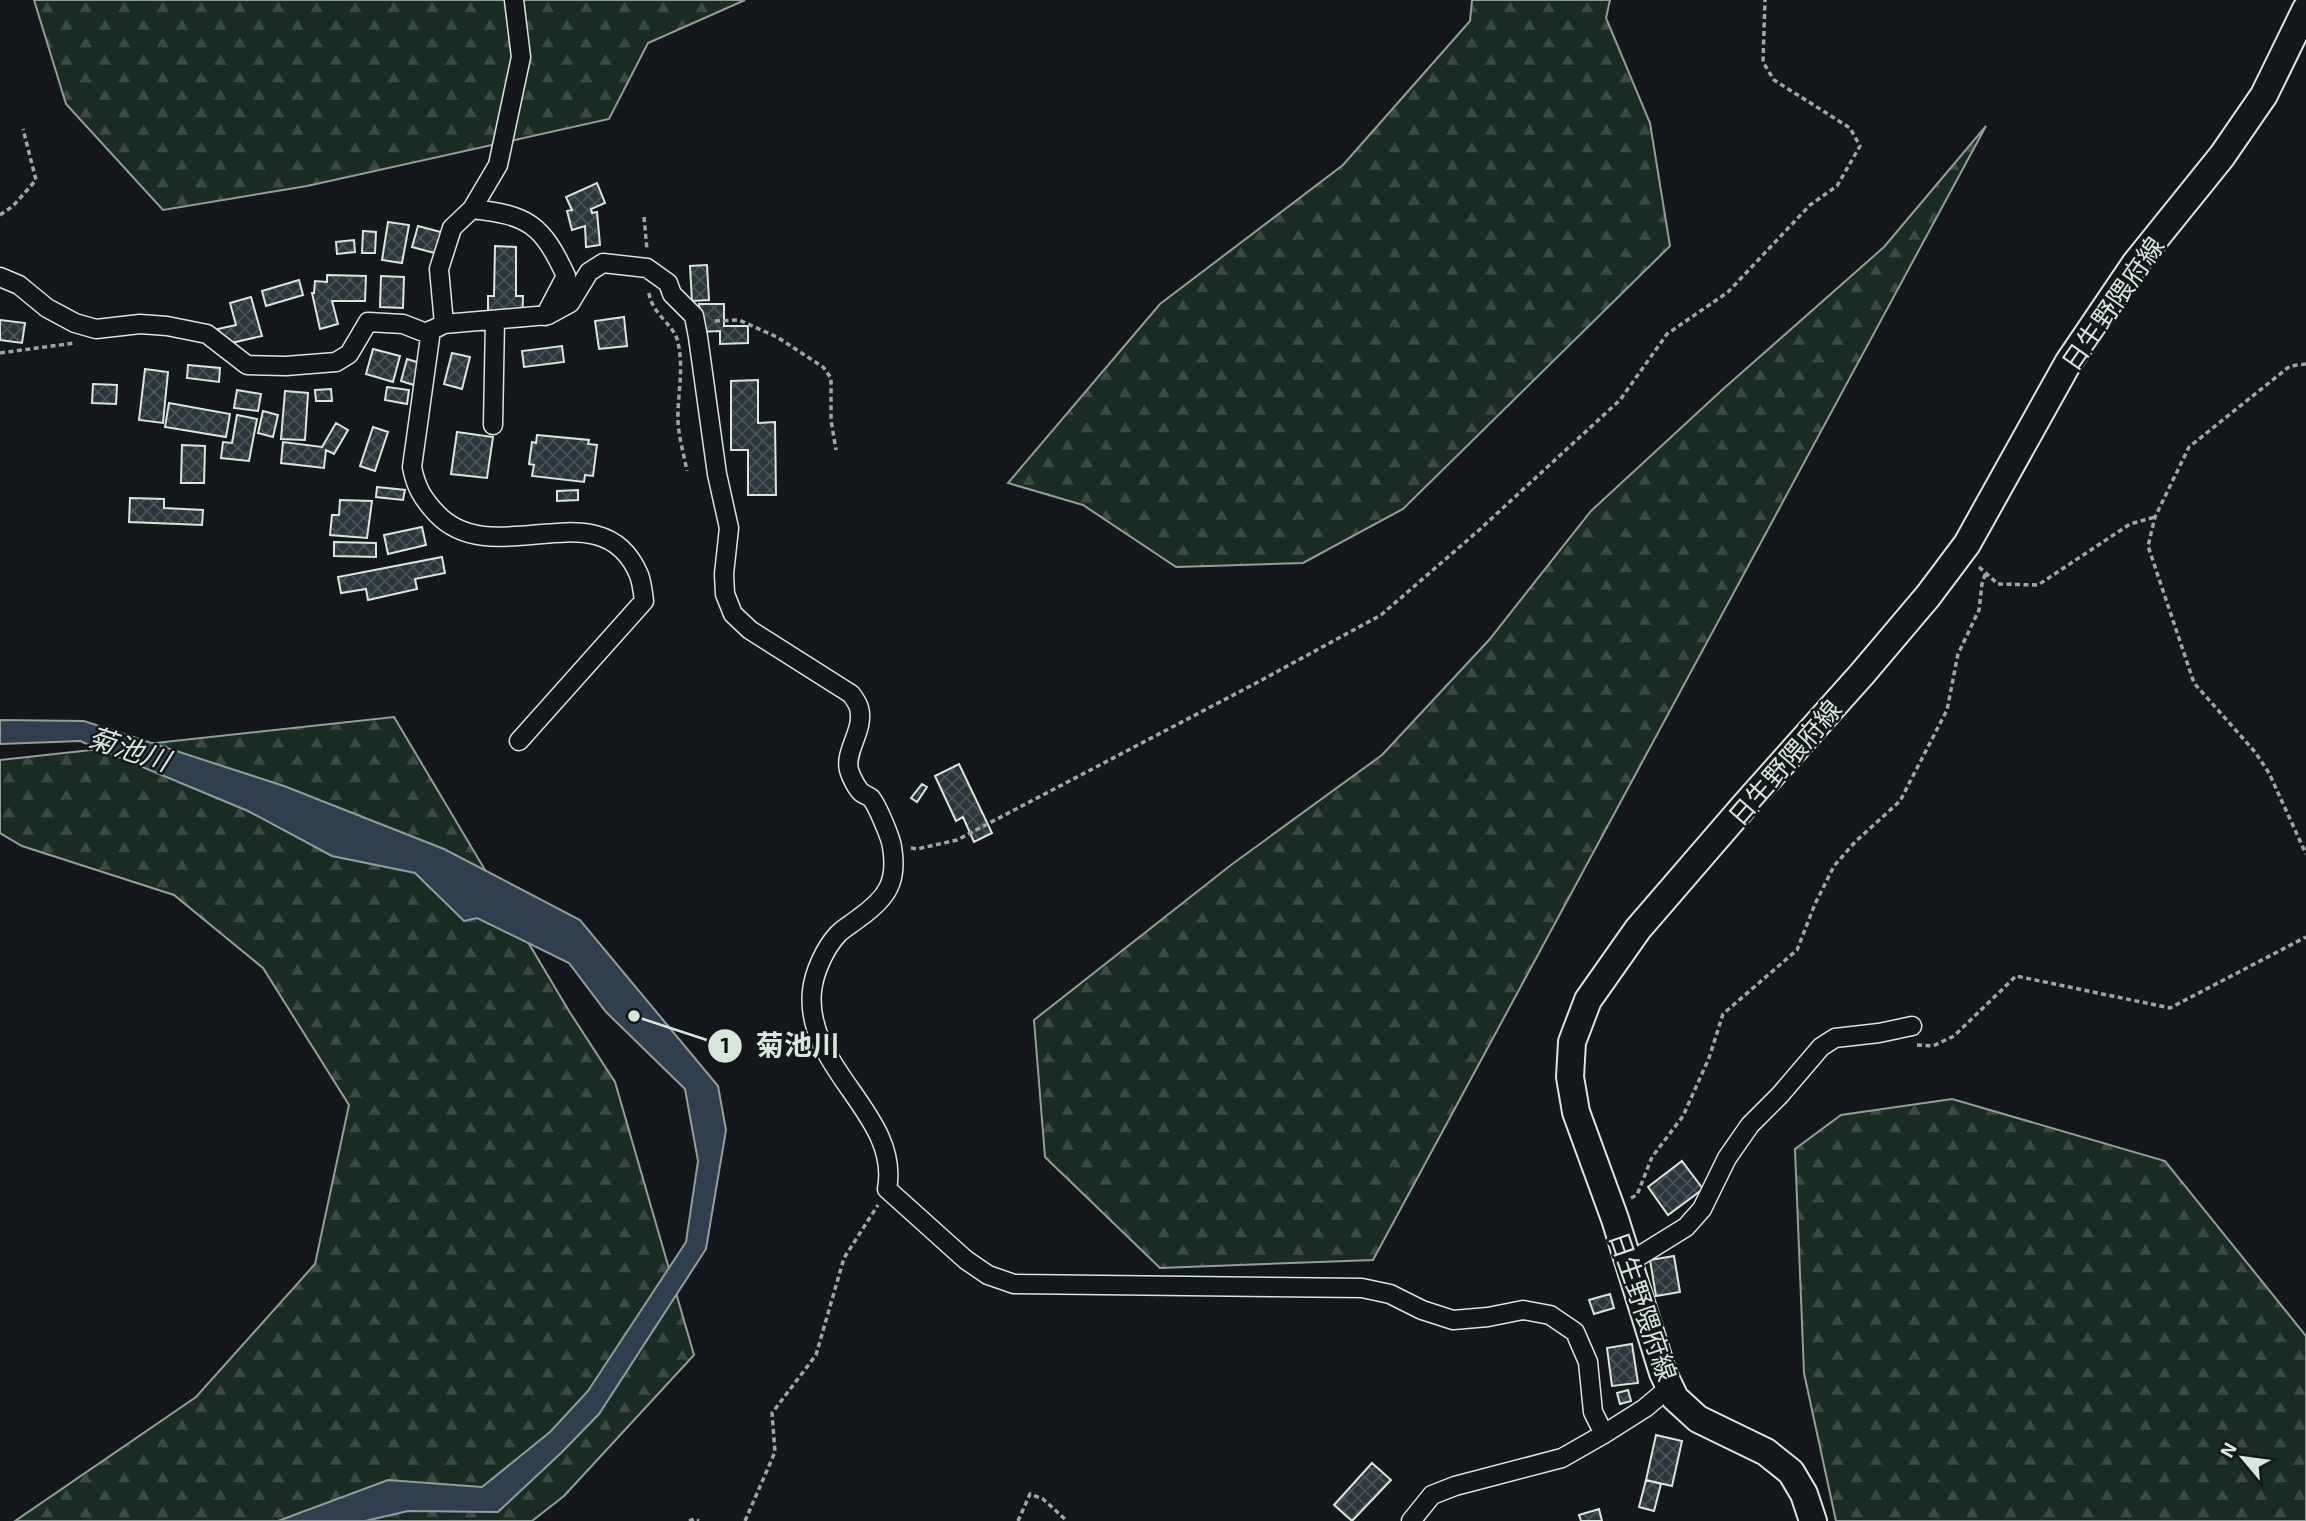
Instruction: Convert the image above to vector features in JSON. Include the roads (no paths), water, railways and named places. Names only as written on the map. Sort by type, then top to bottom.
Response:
[{"type":"main road","name":"日生野隈府線","points":[[1813,1521],[1804,1494],[1791,1472],[1766,1452],[1698,1419],[1675,1398],[1660,1362],[1611,1208],[1576,1112],[1570,1077],[1572,1042],[1588,1000],[1639,929],[1928,596],[1967,544],[2068,363],[2129,274],[2236,136],[2264,94],[2306,9]]},
{"type":"street","points":[[514,0],[521,57],[498,165],[472,209],[452,228],[439,270],[437,327],[412,467],[416,487],[426,503],[447,524],[468,534],[502,538],[586,531],[605,538],[625,552],[639,576],[644,601],[519,741]]},
{"type":"street","points":[[472,209],[502,212],[524,219],[545,238],[556,254],[566,276],[545,316]]},
{"type":"street","points":[[0,277],[19,285],[47,308],[75,323],[96,329],[140,324],[167,326],[207,334],[247,365],[286,366],[336,362],[348,354],[368,322],[403,324],[426,332],[437,327],[545,316],[569,303],[589,272],[603,263],[647,268],[668,282],[672,294],[694,316],[695,321],[717,474],[729,528],[725,594],[733,614],[750,630],[851,694],[859,708],[858,733],[848,769],[859,792],[871,798],[892,844],[894,873],[888,891],[875,906],[839,933],[821,961],[812,991],[815,1027],[831,1063],[883,1142],[890,1171],[887,1189],[966,1260],[988,1275],[1014,1284],[1362,1288],[1390,1294],[1422,1310],[1453,1320],[1522,1310],[1550,1315],[1576,1332],[1588,1362],[1593,1412],[1604,1434]]},
{"type":"street","points":[[493,425],[495,320]]},
{"type":"street","points":[[1628,1263],[1686,1227],[1702,1209],[1727,1158],[1750,1125],[1821,1047],[1835,1038],[1912,1026]]},
{"type":"street","points":[[1411,1521],[1432,1495],[1455,1486],[1562,1458],[1645,1408],[1670,1387]]},
{"type":"water","points":[[0,720],[84,721],[284,786],[444,849],[580,920],[718,1086],[726,1130],[706,1249],[599,1414],[498,1512],[408,1511],[365,1521],[278,1521],[388,1480],[482,1487],[550,1432],[588,1391],[686,1242],[698,1161],[685,1089],[606,1012],[569,963],[477,918],[464,921],[415,873],[332,856],[248,811],[80,741],[0,744]]},
{"type":"place","name":"菊池川","points":[[634,1016]]}]
